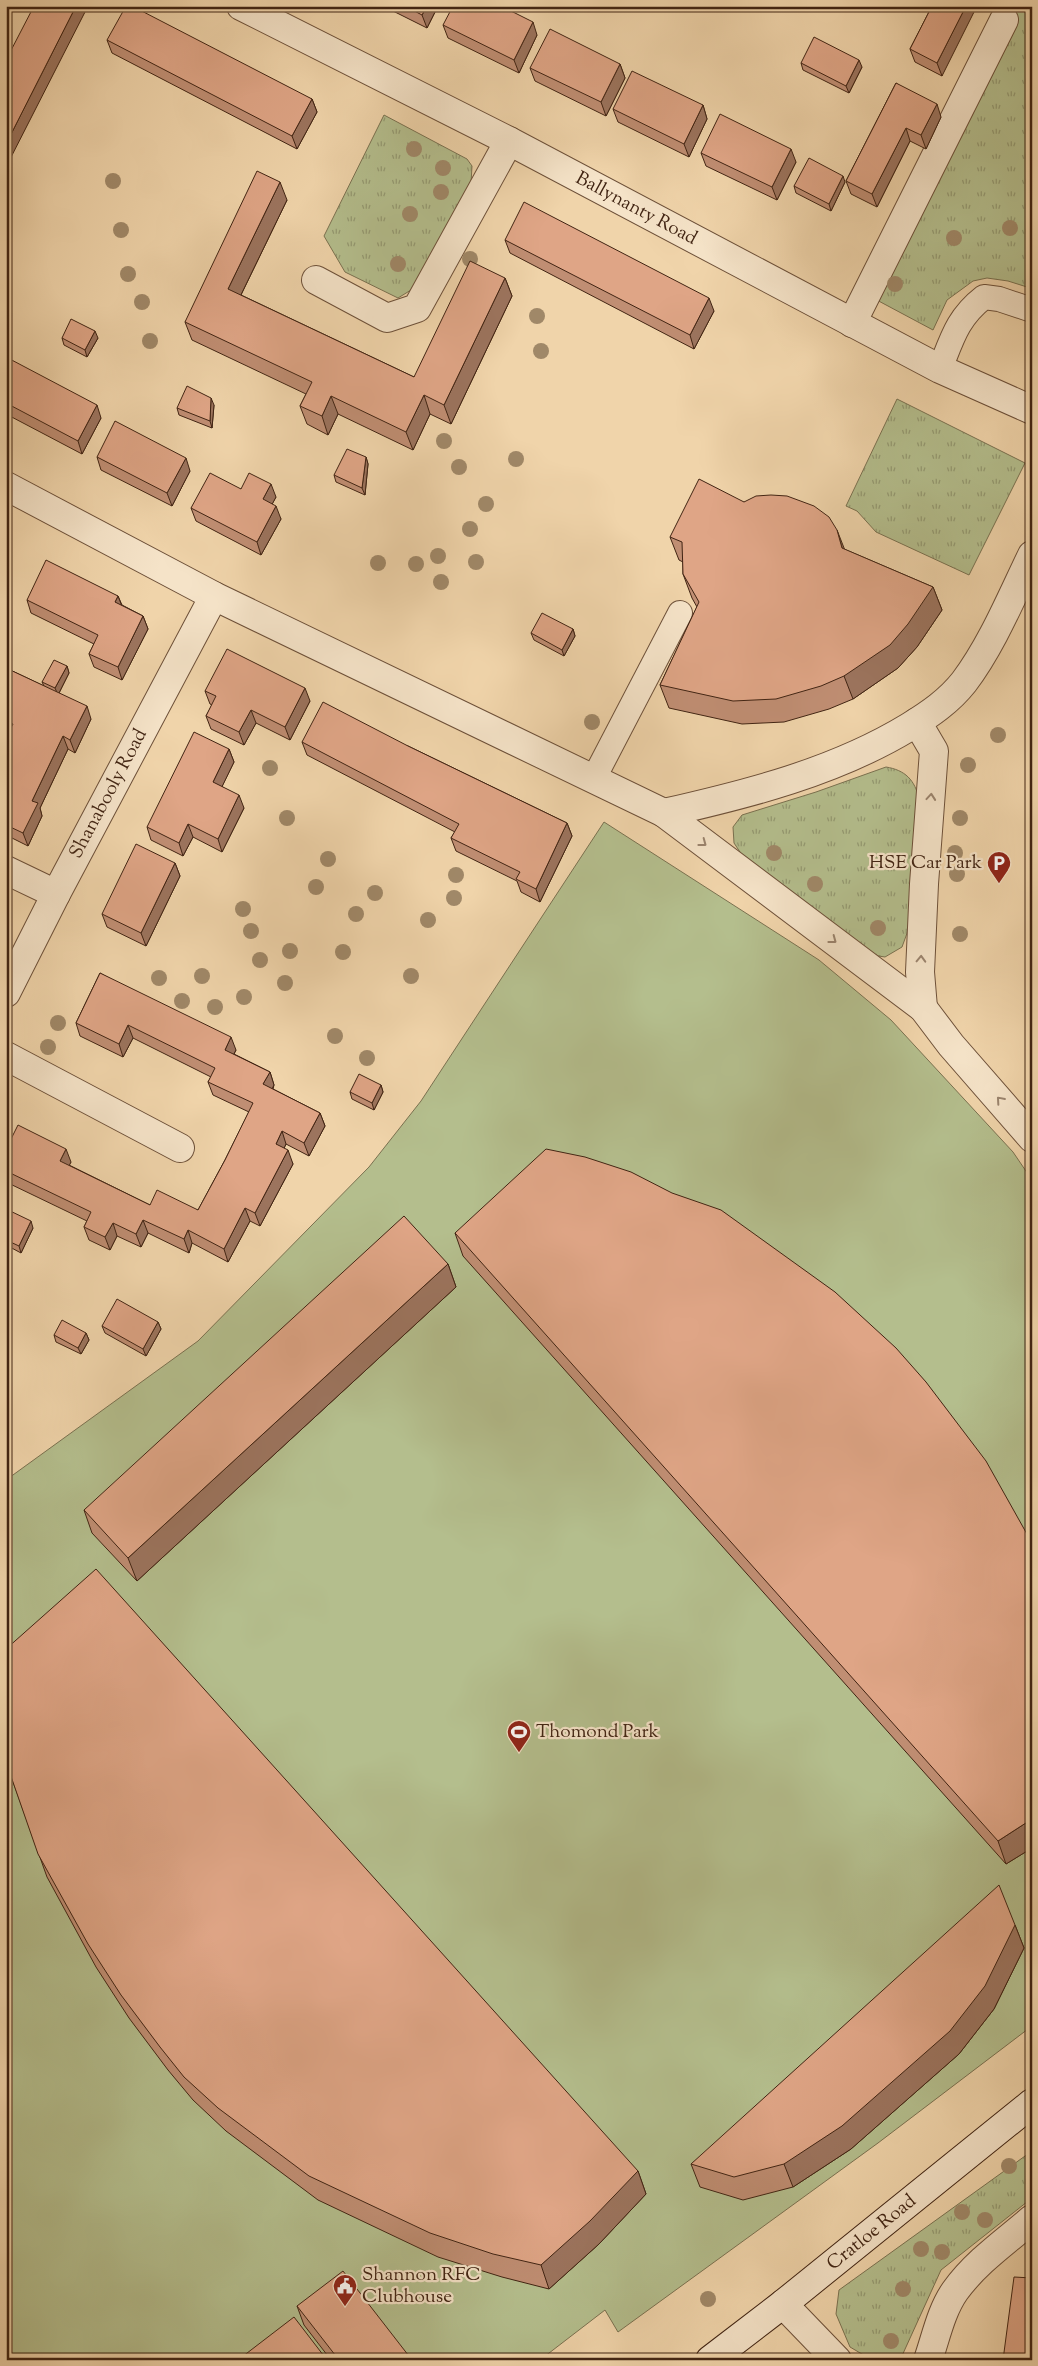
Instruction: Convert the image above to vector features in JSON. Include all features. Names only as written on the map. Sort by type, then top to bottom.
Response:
[{"type":"street","name":"Ballynanty Road","points":[[241,6],[509,141],[940,370],[1032,410]]},
{"type":"street","points":[[852,323],[1004,20]]},
{"type":"street","points":[[316,280],[387,318],[417,308],[509,141]]},
{"type":"street","points":[[6,486],[214,596],[664,813],[923,1008],[951,1044],[1032,1138]]},
{"type":"street","points":[[664,813],[833,766],[876,747],[944,704],[964,682],[980,657],[1032,555]]},
{"type":"street","name":"Shanabooly Road","points":[[6,993],[56,894],[214,596]]},
{"type":"street","points":[[917,722],[934,751],[924,884],[920,972],[923,1008]]},
{"type":"street","points":[[6,870],[56,894]]},
{"type":"street","points":[[6,1056],[180,1148]]},
{"type":"street","name":"Cratloe Road","points":[[710,2360],[783,2304],[1032,2103]]},
{"type":"street","points":[[928,2360],[942,2319],[955,2291],[977,2265],[1032,2219]]},
{"type":"street","points":[[783,2304],[837,2360]]},
{"type":"lane","points":[[940,370],[958,323],[971,307],[984,297],[999,299],[1032,310]]},
{"type":"lane","points":[[593,780],[680,614]]},
{"type":"green space","points":[[1005,6],[1032,6],[1032,280],[1027,287],[1008,281],[987,278],[973,281],[947,300],[933,330],[873,298],[1016,20]]},
{"type":"green space","points":[[384,115],[467,159],[472,166],[471,183],[421,278],[411,290],[398,298],[345,272],[324,236]]},
{"type":"green space","points":[[897,399],[1025,463],[969,575],[876,532],[857,511],[846,506]]},
{"type":"green space","points":[[886,767],[904,773],[915,786],[919,799],[910,925],[902,947],[885,957],[872,955],[744,858],[734,843],[733,827],[742,815],[816,792]]},
{"type":"green space","name":"Thomond Park","points":[[604,822],[819,960],[891,1020],[1013,1152],[1032,1180],[1032,2026],[878,2143],[618,2332],[605,2310],[540,2360],[6,2360],[6,1480],[198,1341],[369,1167],[421,1101]]},
{"type":"green space","points":[[1032,2151],[1032,2198],[941,2270],[901,2358],[872,2360],[850,2347],[836,2314],[839,2290]]},
{"type":"building","points":[[34,6],[76,6],[6,144],[6,60]]},
{"type":"building","points":[[126,6],[132,6],[312,99],[292,136],[107,40]]},
{"type":"building","points":[[405,6],[427,6],[422,15]]},
{"type":"building","points":[[453,6],[501,6],[533,22],[514,60],[443,25]]},
{"type":"building","points":[[932,6],[966,6],[937,63],[910,49]]},
{"type":"building","points":[[550,29],[620,64],[601,102],[530,68]]},
{"type":"building","points":[[814,37],[859,60],[846,86],[801,63]]},
{"type":"building","points":[[632,71],[703,105],[684,144],[613,109]]},
{"type":"building","points":[[896,83],[937,104],[921,135],[906,128],[872,194],[846,181]]},
{"type":"building","points":[[720,114],[791,149],[772,187],[701,153]]},
{"type":"building","points":[[809,158],[843,176],[829,204],[794,186]]},
{"type":"building","points":[[257,171],[280,182],[228,289],[414,377],[470,261],[505,278],[444,405],[424,395],[406,432],[331,396],[322,416],[300,406],[312,382],[185,322]]},
{"type":"building","points":[[524,202],[709,298],[690,335],[505,240]]},
{"type":"building","points":[[71,319],[95,331],[85,350],[62,338]]},
{"type":"building","points":[[6,357],[97,405],[78,441],[6,403]]},
{"type":"building","points":[[187,386],[211,398],[210,421],[177,408]]},
{"type":"building","points":[[115,421],[186,458],[167,493],[97,457]]},
{"type":"building","points":[[347,449],[366,457],[362,488],[334,475]]},
{"type":"building","points":[[210,473],[241,489],[249,473],[271,484],[263,499],[276,506],[257,542],[191,508]]},
{"type":"building","points":[[699,479],[744,502],[756,496],[771,495],[787,496],[814,506],[829,517],[837,530],[842,548],[933,587],[908,624],[890,645],[844,676],[821,686],[776,699],[733,701],[660,685],[699,602],[683,574],[682,542],[670,537]]},
{"type":"building","points":[[46,560],[118,596],[115,602],[143,616],[118,667],[89,654],[98,635],[27,600]]},
{"type":"building","points":[[542,613],[573,629],[562,650],[531,633]]},
{"type":"building","points":[[227,649],[305,688],[285,727],[251,710],[239,732],[206,716],[216,696],[205,691]]},
{"type":"building","points":[[54,660],[67,666],[55,688],[42,682]]},
{"type":"building","points":[[6,668],[87,706],[70,740],[63,736],[32,801],[38,803],[23,833],[6,825],[6,737],[13,724],[6,721]]},
{"type":"building","points":[[323,702],[408,746],[567,823],[536,889],[516,879],[520,872],[451,838],[459,824],[302,742]]},
{"type":"building","points":[[194,732],[229,749],[213,782],[239,795],[218,839],[188,824],[179,843],[147,827]]},
{"type":"building","points":[[136,844],[175,863],[141,933],[102,914]]},
{"type":"building","points":[[100,973],[231,1037],[225,1050],[270,1072],[263,1084],[320,1113],[304,1143],[282,1131],[276,1144],[288,1150],[255,1213],[245,1208],[224,1249],[188,1230],[184,1239],[143,1220],[136,1234],[113,1223],[105,1237],[84,1227],[91,1212],[6,1171],[6,1149],[18,1125],[66,1149],[60,1161],[150,1205],[157,1190],[198,1210],[253,1103],[208,1082],[215,1068],[128,1025],[119,1044],[76,1023]]},
{"type":"building","points":[[359,1074],[381,1085],[372,1103],[350,1092]]},
{"type":"building","points":[[546,1149],[585,1157],[631,1172],[672,1193],[721,1210],[835,1292],[896,1348],[926,1382],[986,1461],[1032,1543],[1032,1819],[998,1841],[455,1233]]},
{"type":"building","points":[[6,1209],[31,1221],[19,1246],[6,1240]]},
{"type":"building","points":[[404,1216],[448,1264],[128,1558],[84,1510]]},
{"type":"building","points":[[117,1299],[158,1322],[143,1349],[102,1326]]},
{"type":"building","points":[[62,1320],[86,1333],[78,1348],[54,1335]]},
{"type":"building","points":[[96,1569],[638,2171],[590,2221],[541,2265],[493,2254],[430,2233],[309,2176],[218,2108],[184,2077],[121,1995],[88,1944],[38,1854],[6,1762],[6,1649]]},
{"type":"building","points":[[999,1885],[1015,1925],[985,1986],[950,2031],[842,2126],[784,2164],[734,2177],[691,2164]]},
{"type":"building","name":"Shannon RFC Clubhouse","points":[[343,2271],[412,2360],[339,2360],[297,2306]]},
{"type":"building","points":[[1014,2277],[1032,2278],[1032,2360],[1003,2360]]},
{"type":"building","points":[[294,2317],[327,2360],[238,2360]]},
{"type":"place","name":"HSE Car Park","points":[[999,884]]},
{"type":"place","name":"Thomond Park","points":[[519,1753]]},
{"type":"place","name":"Shannon RFC Clubhouse","points":[[345,2307]]}]
